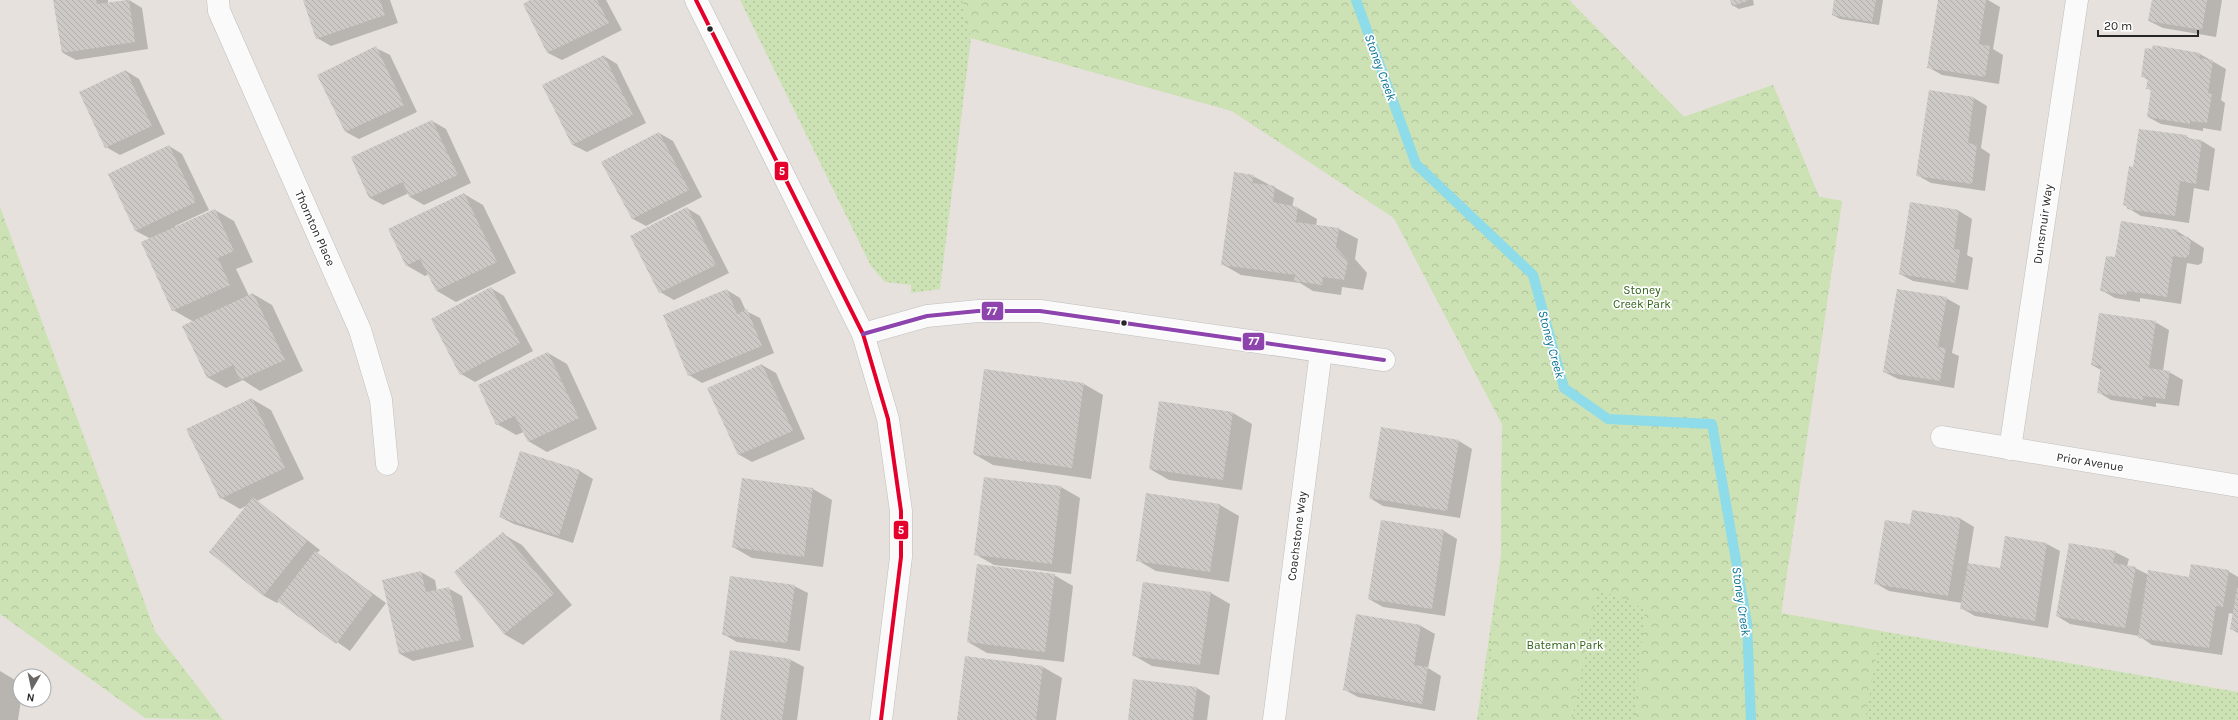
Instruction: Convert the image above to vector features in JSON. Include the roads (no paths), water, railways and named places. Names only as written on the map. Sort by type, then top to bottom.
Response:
[{"type":"street","name":"Thornton Place","points":[[218,0],[219,11],[360,330],[381,400],[387,464]]},
{"type":"street","points":[[696,0],[862,334],[888,419],[901,511],[901,557],[897,602],[881,720]]},
{"type":"street","name":"Dunsmuir Way","points":[[2010,449],[2076,0]]},
{"type":"street","points":[[862,334],[927,316],[978,311],[1040,311],[1384,360]]},
{"type":"street","name":"Coachstone Way","points":[[1274,720],[1321,351]]},
{"type":"street","name":"Prior Avenue","points":[[1942,437],[2238,486]]},
{"type":"waterway","name":"Stoney Creek","points":[[1356,0],[1416,164],[1533,275],[1564,388],[1608,419],[1712,424],[1747,623],[1751,720]]},
{"type":"park label","name":"Stoney Creek Park","points":[[1642,297]]},
{"type":"park label","name":"Bateman Park","points":[[1565,645]]}]
